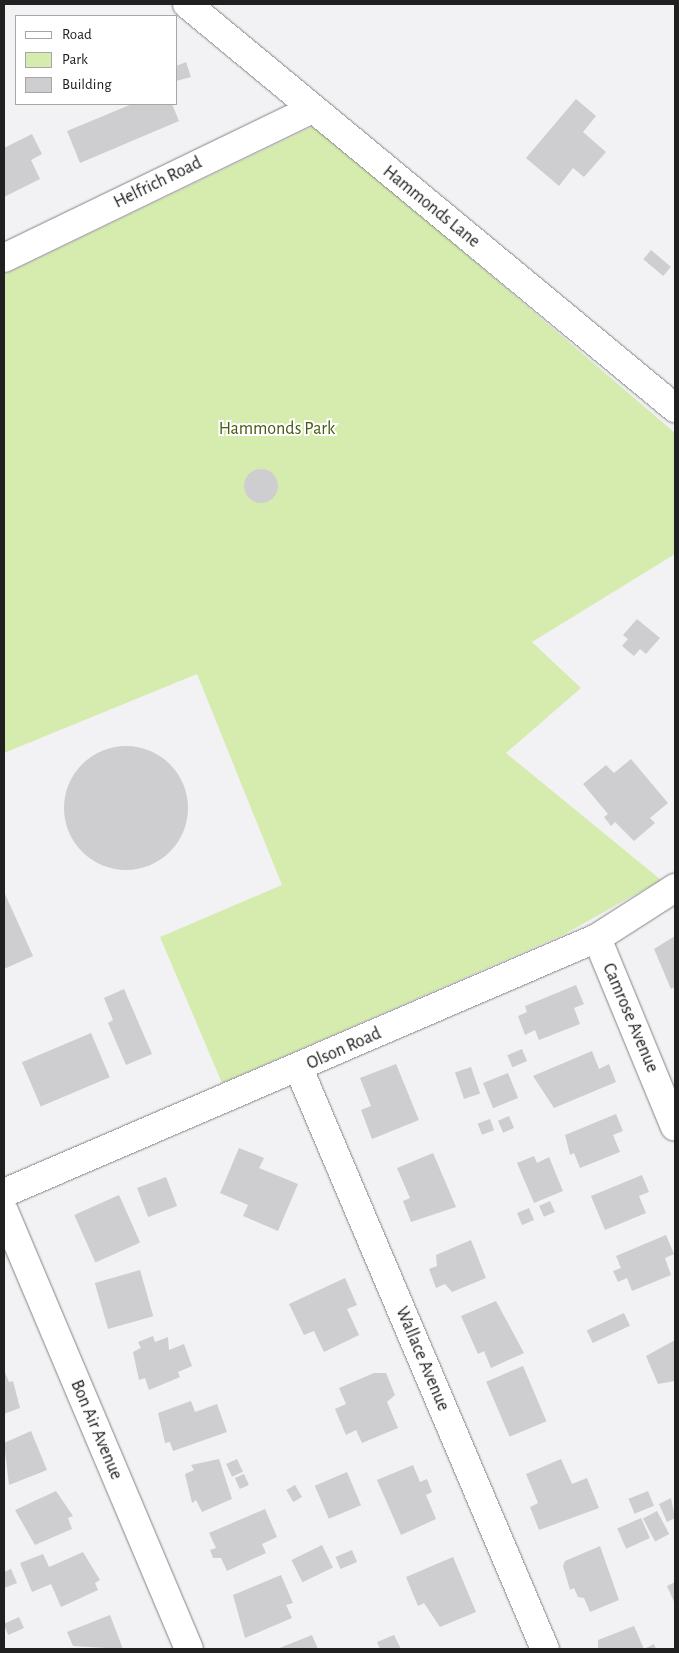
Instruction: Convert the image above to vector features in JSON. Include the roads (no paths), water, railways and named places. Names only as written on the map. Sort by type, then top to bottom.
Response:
[{"type":"street","name":"Hammonds Lane","points":[[187,4],[675,408]]},
{"type":"street","name":"Helfrich Road","points":[[4,258],[312,109]]},
{"type":"street","name":"Olson Road","points":[[4,1193],[299,1069],[597,938],[675,888]]},
{"type":"street","name":"Camrose Avenue","points":[[597,938],[675,1127]]},
{"type":"street","name":"Wallace Avenue","points":[[299,1069],[545,1649]]},
{"type":"street","name":"Bon Air Avenue","points":[[4,1211],[189,1649]]},
{"type":"park label","name":"Hammonds Park","points":[[277,429]]}]
